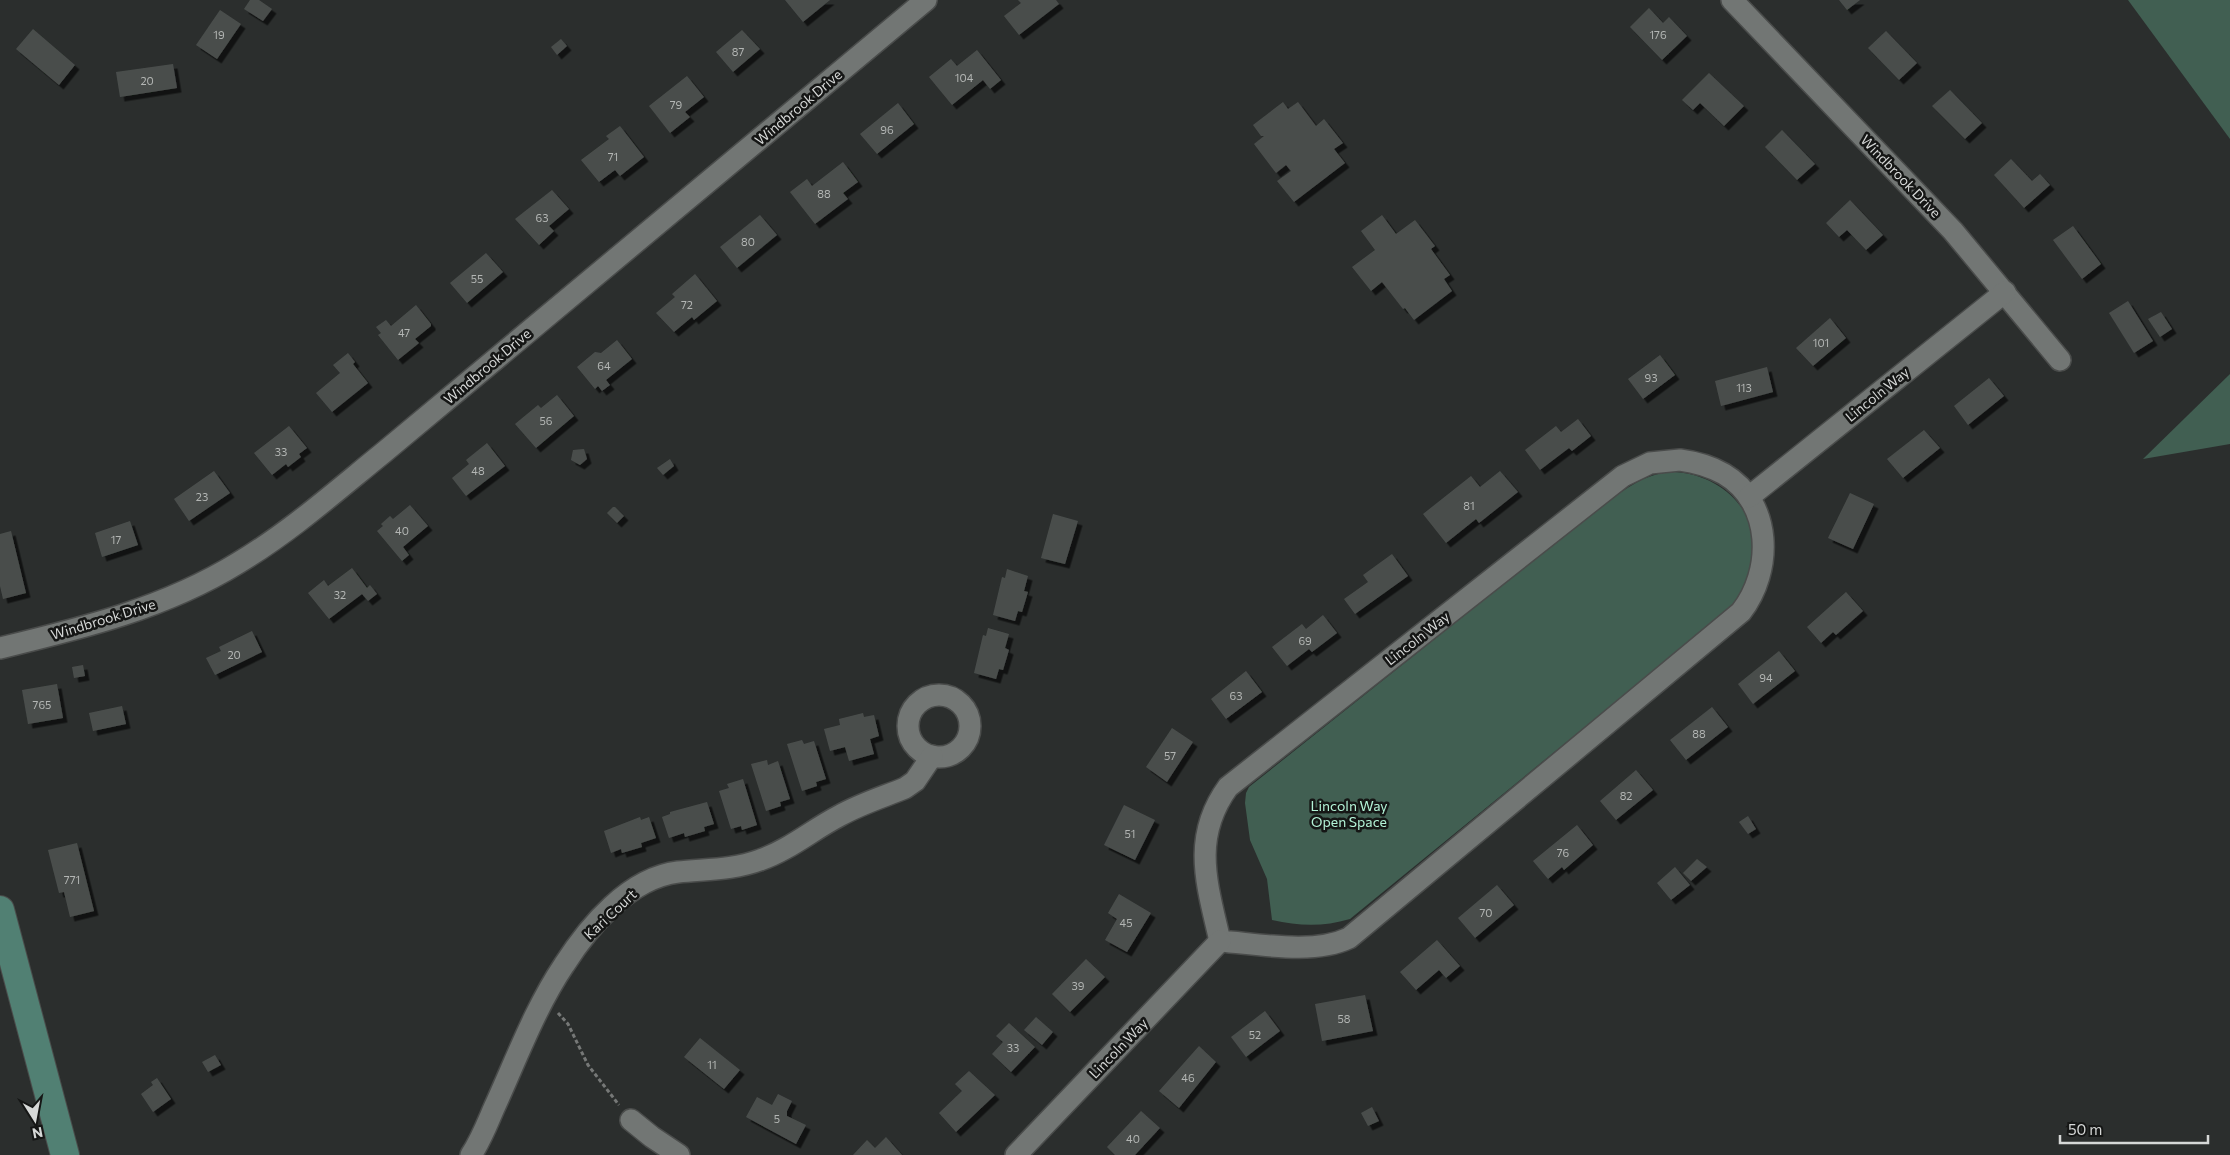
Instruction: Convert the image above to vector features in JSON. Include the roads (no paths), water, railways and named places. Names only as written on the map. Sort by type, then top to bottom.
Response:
[{"type":"street","name":"Windbrook Drive","points":[[0,648],[85,628],[147,607],[203,582],[257,552],[315,509],[383,453],[926,0]]},
{"type":"street","name":"Windbrook Drive","points":[[1732,0],[1935,211],[2005,292],[2060,360]]},
{"type":"street","name":"Lincoln Way","points":[[1749,497],[2005,292]]},
{"type":"street","name":"Lincoln Way","points":[[1660,461],[1695,462],[1724,474],[1749,497],[1760,522],[1763,538],[1762,569],[1749,601],[1730,623],[1349,938],[1323,945],[1284,947],[1220,941],[1207,883],[1205,841],[1211,815],[1228,787],[1632,471],[1660,461]]},
{"type":"street","name":"Kari Court","points":[[471,1155],[484,1132],[544,1002],[578,944],[601,918],[640,885],[669,874],[743,866],[776,854],[837,817],[905,788],[915,781],[932,756]]},
{"type":"street","points":[[0,910],[51,1108],[66,1155]]},
{"type":"street","name":"Lincoln Way","points":[[1016,1155],[1220,941]]},
{"type":"street","points":[[631,1120],[679,1155]]},
{"type":"park label","name":"Lincoln Way Open Space","points":[[1349,814]]}]
